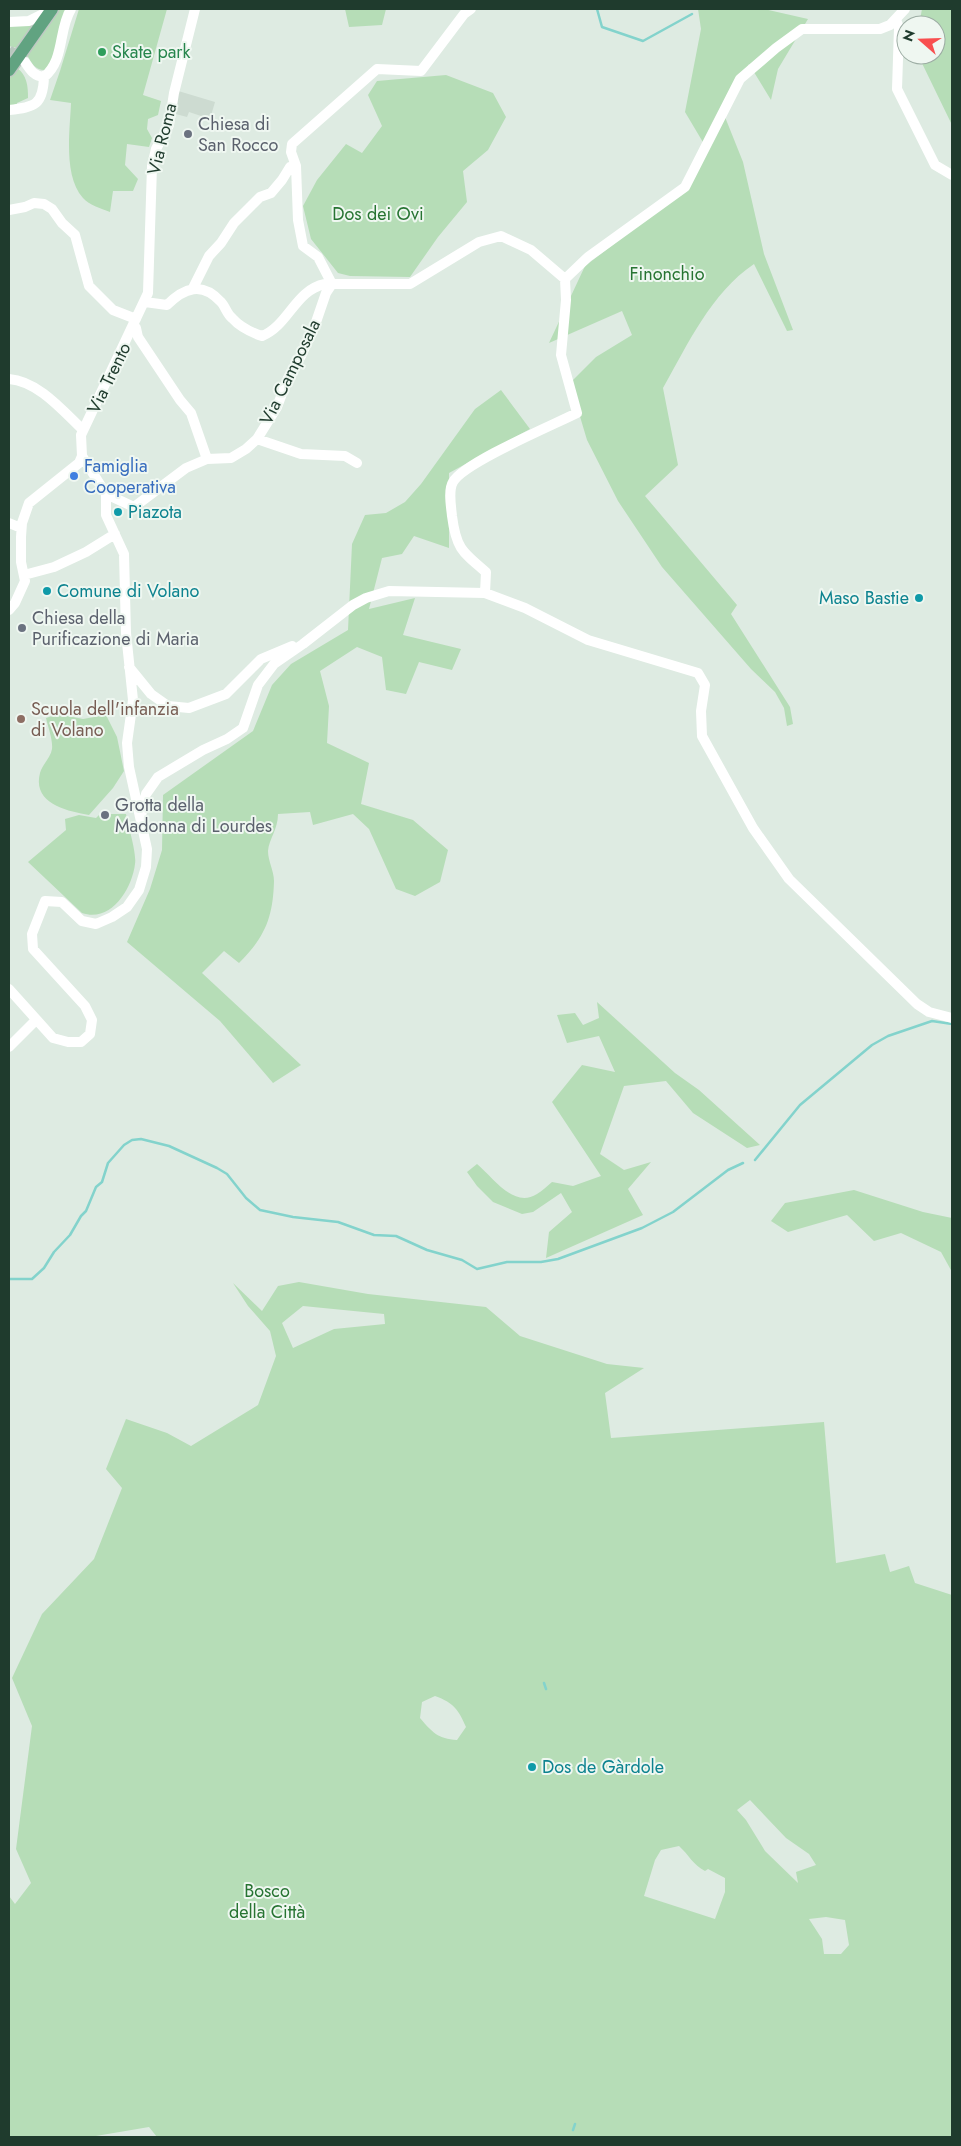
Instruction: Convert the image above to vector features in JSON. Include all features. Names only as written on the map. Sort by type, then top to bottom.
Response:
[{"type":"main road","points":[[9,70],[52,9]]},
{"type":"street","points":[[9,22],[29,21],[52,9]]},
{"type":"street","points":[[9,110],[26,108],[40,100],[44,91],[44,77],[54,68],[57,61],[65,23],[71,9]]},
{"type":"street","name":"Via Roma","points":[[146,302],[148,294],[152,166],[156,149],[169,125],[174,93],[195,9]]},
{"type":"street","points":[[332,284],[318,257],[303,246],[298,220],[296,166],[291,152],[292,144],[376,69],[421,71],[464,14],[472,9]]},
{"type":"street","points":[[565,279],[588,257],[685,187],[740,79],[776,48],[802,29],[880,29],[890,25],[896,19]]},
{"type":"street","points":[[25,62],[31,72],[44,77]]},
{"type":"street","points":[[898,65],[897,89],[935,165],[952,175]]},
{"type":"street","points":[[192,288],[209,256],[221,244],[234,223],[260,197],[271,193],[290,167],[296,166]]},
{"type":"street","points":[[9,210],[34,203],[44,204],[52,208],[62,223],[75,235],[89,286],[112,310],[134,323],[138,337],[180,400],[191,413],[207,459]]},
{"type":"street","points":[[146,302],[167,305],[179,293],[192,288],[211,293],[221,302],[231,318],[246,330],[262,336],[273,332],[301,296],[315,286],[332,284],[410,284],[479,242],[501,236],[531,250],[565,279],[566,300],[560,355],[577,413],[496,451],[460,474],[453,481],[451,487],[451,505],[456,542],[468,557],[486,572],[485,594]]},
{"type":"street","name":"Via Camposala","points":[[106,494],[134,507],[186,468],[207,459],[231,458],[246,449],[257,439],[277,407],[288,378],[301,356],[326,293],[332,284]]},
{"type":"street","name":"Via Trento","points":[[82,456],[81,435],[83,430],[146,302]]},
{"type":"street","points":[[9,379],[17,380],[54,401],[83,430]]},
{"type":"street","points":[[257,439],[301,454],[345,456],[357,463]]},
{"type":"street","points":[[9,989],[53,1038],[68,1042],[81,1042],[90,1034],[92,1020],[85,1006],[33,949],[32,934],[46,901],[62,902],[82,921],[96,924],[112,917],[127,907],[139,890],[146,867],[147,849],[129,768],[127,743],[133,700],[126,633],[124,554],[106,516],[106,494],[82,456]]},
{"type":"street","points":[[9,610],[16,603],[25,581],[20,562],[21,528],[29,503],[79,463],[82,456]]},
{"type":"street","points":[[9,523],[21,528]]},
{"type":"street","points":[[24,575],[54,567],[86,552],[115,534]]},
{"type":"street","points":[[142,830],[141,816],[146,794],[158,778],[243,728],[258,685],[274,664],[303,644],[352,605],[366,598],[389,591],[485,594],[525,608],[588,640],[698,673],[705,685],[701,711],[702,736],[753,828],[789,879],[917,1004],[929,1012],[952,1018]]},
{"type":"street","points":[[9,618],[24,596]]},
{"type":"street","points":[[130,667],[151,694],[168,706],[189,708],[226,694],[261,660],[293,645],[303,644]]},
{"type":"street","points":[[9,1047],[36,1020]]},
{"type":"shaded area","points":[[175,90],[215,102],[210,119],[189,112],[187,117],[168,112]]},
{"type":"green space","points":[[60,9],[68,9],[56,54],[45,70],[38,69],[27,55]]},
{"type":"green space","points":[[79,9],[167,9],[143,95],[161,101],[158,115],[148,119],[147,129],[152,138],[149,147],[127,144],[125,165],[138,179],[133,191],[113,191],[110,212],[89,203],[77,189],[70,165],[69,152],[71,103],[50,100]]},
{"type":"green space","points":[[345,9],[386,9],[382,25],[349,27]]},
{"type":"green space","name":"Finonchio","points":[[698,9],[764,9],[808,19],[778,69],[771,100],[749,64],[723,112],[743,162],[764,254],[793,330],[787,331],[754,264],[725,289],[691,337],[663,388],[678,465],[645,496],[737,605],[731,614],[790,707],[793,724],[787,726],[784,708],[775,692],[751,669],[662,567],[618,501],[587,440],[570,383],[596,357],[632,335],[622,311],[549,343],[585,266],[690,186],[707,149],[685,112],[701,29]]},
{"type":"green space","points":[[922,9],[952,9],[952,125],[923,65],[946,65],[946,15],[921,15]]},
{"type":"green space","points":[[36,22],[17,48],[9,46],[9,25]]},
{"type":"green space","points":[[17,68],[23,74],[26,81],[28,98],[17,103],[17,106],[9,106],[9,79]]},
{"type":"green space","name":"Dos dei Ovi","points":[[446,75],[493,93],[506,117],[488,150],[463,171],[467,202],[438,237],[410,277],[350,276],[338,273],[311,239],[303,206],[317,180],[346,144],[362,153],[382,126],[368,95],[377,81]]},
{"type":"green space","points":[[501,390],[530,429],[449,473],[449,548],[414,536],[402,554],[382,558],[369,609],[415,598],[403,635],[461,649],[452,670],[419,662],[406,694],[386,690],[382,657],[357,647],[320,671],[329,706],[327,743],[369,763],[361,804],[413,820],[448,850],[440,882],[415,896],[396,889],[369,829],[353,814],[313,825],[310,812],[278,814],[277,824],[268,851],[274,881],[272,906],[266,926],[248,954],[239,963],[224,951],[202,973],[301,1065],[273,1083],[220,1021],[127,942],[150,889],[162,850],[163,795],[253,731],[272,685],[291,664],[348,630],[352,544],[365,515],[386,513],[405,502],[421,484],[475,409]]},
{"type":"green space","points":[[58,714],[83,719],[106,715],[117,737],[124,771],[113,788],[89,815],[53,804],[41,792],[39,784],[40,773],[52,749],[46,718]]},
{"type":"green space","points":[[100,814],[126,814],[134,847],[135,864],[130,884],[118,902],[102,913],[92,915],[82,913],[28,862],[66,830],[65,819],[79,815],[96,818]]},
{"type":"green space","points":[[597,1002],[675,1073],[699,1090],[760,1145],[747,1148],[693,1113],[666,1081],[624,1086],[600,1154],[624,1170],[651,1162],[628,1189],[643,1215],[546,1258],[549,1232],[572,1212],[561,1193],[533,1212],[522,1214],[493,1202],[477,1186],[467,1172],[477,1164],[504,1190],[512,1195],[528,1198],[537,1194],[552,1182],[573,1186],[601,1176],[552,1102],[582,1065],[615,1072],[599,1036],[567,1043],[557,1015],[575,1013],[583,1025],[599,1018]]},
{"type":"green space","points":[[854,1190],[923,1212],[952,1218],[952,1272],[941,1252],[901,1233],[874,1241],[847,1215],[788,1232],[771,1221],[785,1203]]},
{"type":"green space","name":"Bosco della Città","points":[[299,1282],[368,1294],[486,1307],[520,1336],[607,1364],[644,1368],[605,1393],[611,1438],[824,1422],[836,1563],[885,1554],[890,1572],[909,1566],[915,1583],[952,1595],[952,2137],[157,2137],[149,2127],[90,2137],[9,2137],[9,1896],[15,1904],[31,1883],[16,1849],[32,1726],[12,1678],[42,1614],[94,1559],[122,1488],[106,1469],[126,1419],[167,1433],[191,1446],[258,1405],[276,1356],[270,1331],[248,1306],[233,1283],[262,1311],[278,1286]],"holes":[[[303,1306],[384,1314],[385,1324],[334,1329],[293,1348],[282,1323]],[[435,1696],[455,1707],[466,1727],[457,1740],[440,1736],[428,1727],[420,1718],[422,1702]],[[750,1800],[786,1838],[809,1854],[816,1865],[796,1872],[798,1883],[765,1851],[746,1820],[737,1810]],[[679,1846],[701,1869],[705,1871],[708,1869],[725,1878],[725,1892],[715,1919],[644,1896],[655,1860],[661,1850]],[[826,1917],[845,1920],[849,1945],[841,1954],[824,1954],[822,1939],[809,1919]]]},
{"type":"waterway","points":[[597,9],[602,27],[643,41],[692,14]]},
{"type":"waterway","points":[[755,1160],[800,1105],[872,1045],[888,1036],[932,1021],[952,1024]]},
{"type":"waterway","points":[[9,1279],[32,1279],[44,1268],[86,1211],[96,1187],[102,1182],[108,1163],[124,1145],[132,1140],[141,1139],[169,1146],[217,1168],[227,1174],[246,1198],[260,1210],[293,1217],[338,1222],[374,1235],[396,1236],[427,1250],[462,1260],[477,1269],[507,1262],[541,1262],[558,1259],[642,1228],[673,1212],[728,1170],[743,1163]]},
{"type":"waterway","points":[[544,1683],[546,1689]]},
{"type":"waterway","points":[[573,2130],[575,2124]]},
{"type":"tunnel","points":[[9,50],[24,61]]},
{"type":"place","name":"Skate park","points":[[102,52]]},
{"type":"place","name":"Chiesa di San Rocco","points":[[188,134]]},
{"type":"place","name":"Famiglia Cooperativa","points":[[74,476]]},
{"type":"place","name":"Piazota","points":[[118,512]]},
{"type":"place","name":"Comune di Volano","points":[[47,591]]},
{"type":"place","name":"Maso Bastie","points":[[919,598]]},
{"type":"place","name":"Chiesa della Purificazione di Maria","points":[[22,628]]},
{"type":"place","name":"Scuola dell'infanzia di Volano","points":[[21,719]]},
{"type":"place","name":"Grotta della Madonna di Lourdes","points":[[105,815]]},
{"type":"place","name":"Dos de Gàrdole","points":[[532,1767]]}]
